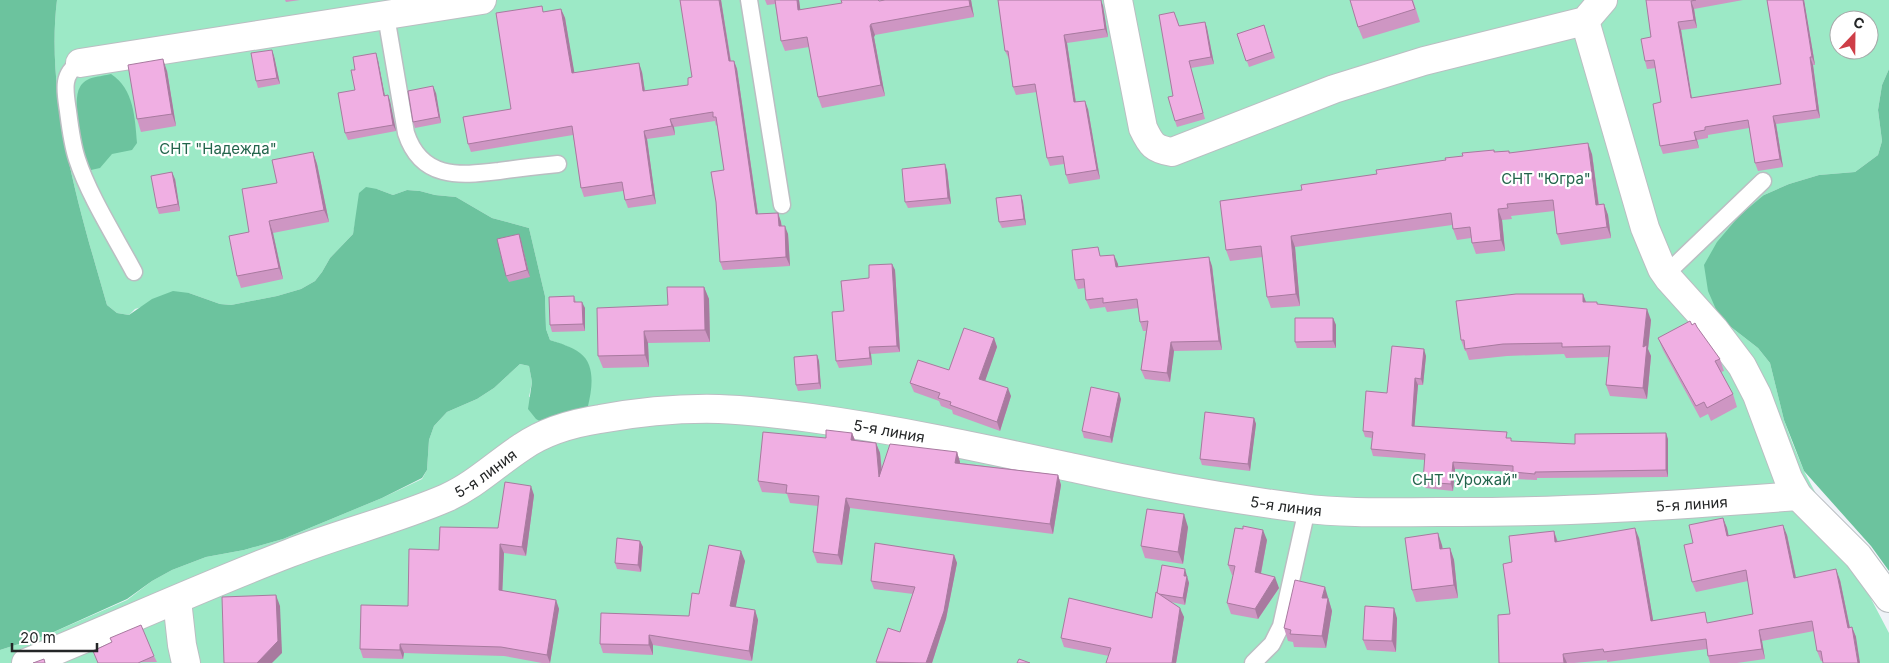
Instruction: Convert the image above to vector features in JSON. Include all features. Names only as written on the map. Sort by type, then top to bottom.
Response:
[{"type":"street","points":[[80,63],[482,0]]},
{"type":"street","points":[[1118,0],[1143,128],[1150,143],[1159,150],[1172,152],[1343,86],[1424,61],[1586,21],[1603,0]]},
{"type":"street","points":[[1586,21],[1645,228],[1665,275],[1714,329],[1742,366],[1757,395],[1788,478],[1798,496],[1858,556],[1889,598]]},
{"type":"street","name":"5-я линия","points":[[26,663],[292,552],[380,524],[447,498],[469,487],[519,449],[547,434],[596,419],[682,410],[757,411],[866,426],[977,446],[1139,482],[1307,509],[1365,512],[1466,513],[1624,509],[1798,496]]},
{"type":"street","points":[[177,600],[186,663]]},
{"type":"lane","points":[[749,0],[782,205]]},
{"type":"lane","points":[[386,16],[406,132],[410,147],[421,160],[435,169],[448,173],[469,174],[558,164]]},
{"type":"lane","points":[[80,63],[72,68],[68,74],[66,95],[71,133],[77,158],[84,177],[134,272]]},
{"type":"lane","points":[[1665,275],[1763,181]]},
{"type":"lane","points":[[1253,663],[1272,644],[1281,626],[1307,509]]},
{"type":"green space","points":[[0,0],[57,0],[55,37],[56,76],[67,154],[107,305],[117,313],[129,315],[152,299],[173,291],[189,293],[220,304],[231,305],[301,289],[315,281],[330,258],[353,234],[359,193],[366,187],[393,195],[407,190],[456,197],[492,218],[529,228],[545,296],[546,329],[550,340],[577,351],[589,364],[592,378],[588,406],[579,412],[545,424],[536,419],[528,409],[532,382],[529,366],[520,364],[494,388],[477,399],[447,412],[434,426],[429,440],[427,470],[422,478],[382,498],[283,539],[244,550],[206,557],[172,570],[152,581],[127,599],[47,635],[0,650]]},
{"type":"green space","points":[[57,0],[1889,0],[1889,69],[1882,85],[1878,110],[1882,141],[1878,155],[1855,172],[1819,175],[1789,184],[1764,195],[1718,314],[1758,348],[1770,363],[1784,420],[1804,471],[1889,633],[1889,663],[0,663],[0,650],[47,635],[127,600],[152,581],[172,570],[206,557],[244,550],[283,539],[382,498],[422,479],[427,470],[429,440],[434,426],[447,412],[477,399],[494,388],[520,364],[529,366],[532,382],[529,397],[591,376],[585,361],[577,352],[572,348],[550,340],[546,329],[545,296],[529,228],[492,218],[456,197],[420,191],[407,190],[393,195],[377,189],[355,223],[353,234],[330,258],[315,281],[301,289],[231,305],[220,304],[189,293],[135,309],[129,315],[117,313],[107,305],[76,193],[60,115],[55,37]]},
{"type":"green space","points":[[1889,69],[1889,571],[1871,546],[1804,471],[1784,420],[1770,363],[1758,348],[1718,314],[1708,291],[1704,265],[1717,242],[1740,215],[1764,195],[1789,184],[1819,175],[1855,172],[1878,155],[1882,141],[1878,110],[1882,85]]},
{"type":"green space","points":[[111,74],[119,80],[129,96],[134,114],[137,143],[132,150],[112,154],[100,168],[91,170],[81,141],[77,116],[78,94],[80,87],[86,81],[94,77]]},
{"type":"building","points":[[680,0],[719,0],[729,61],[734,61],[756,214],[778,213],[779,226],[785,226],[786,257],[720,262],[716,202],[711,172],[724,170],[716,117],[713,117],[713,112],[670,119],[672,126],[644,131],[653,195],[625,200],[622,182],[581,188],[572,126],[468,144],[463,117],[511,109],[496,13],[542,6],[543,12],[561,9],[572,73],[639,63],[643,91],[688,85],[688,78],[692,77]]},
{"type":"building","points":[[775,0],[797,0],[798,10],[842,3],[841,0],[969,0],[970,6],[871,24],[881,85],[818,97],[807,37],[781,41]]},
{"type":"building","points":[[998,0],[1101,0],[1105,29],[1064,35],[1074,102],[1085,101],[1097,170],[1066,175],[1063,156],[1047,158],[1035,84],[1013,87],[1008,51],[1005,51]]},
{"type":"building","points":[[1350,0],[1412,0],[1415,9],[1358,27]]},
{"type":"building","points":[[1646,0],[1696,0],[1691,1],[1694,20],[1678,22],[1691,98],[1781,84],[1767,0],[1803,0],[1812,57],[1810,57],[1817,110],[1773,116],[1780,159],[1755,163],[1748,120],[1705,127],[1705,130],[1694,132],[1696,140],[1660,146],[1653,104],[1661,102],[1654,60],[1645,61],[1641,39],[1651,37]]},
{"type":"building","points":[[1174,12],[1179,26],[1205,22],[1211,57],[1189,61],[1203,113],[1175,121],[1168,97],[1173,96],[1159,15]]},
{"type":"building","points":[[1264,25],[1272,52],[1246,61],[1237,34]]},
{"type":"building","points":[[272,50],[277,78],[256,81],[251,53]]},
{"type":"building","points":[[376,53],[384,96],[388,95],[393,125],[345,133],[338,93],[355,90],[351,70],[355,70],[353,57]]},
{"type":"building","points":[[163,59],[172,114],[137,119],[128,65]]},
{"type":"building","points":[[433,86],[439,117],[413,122],[408,91]]},
{"type":"building","points":[[1588,143],[1596,205],[1604,204],[1607,227],[1557,234],[1553,200],[1507,204],[1508,208],[1498,209],[1501,240],[1472,243],[1470,227],[1453,229],[1451,213],[1291,236],[1296,294],[1267,297],[1261,246],[1226,250],[1220,201],[1302,190],[1301,185],[1377,174],[1376,170],[1446,160],[1445,158],[1463,156],[1462,153],[1494,150],[1494,152],[1509,151],[1509,153]]},
{"type":"building","points":[[313,152],[324,210],[269,221],[279,268],[237,276],[229,236],[249,232],[242,189],[277,183],[272,160]]},
{"type":"building","points":[[945,164],[948,198],[905,202],[902,169]]},
{"type":"building","points":[[172,172],[178,204],[157,208],[151,176]]},
{"type":"building","points":[[1021,195],[1024,219],[999,222],[996,198]]},
{"type":"building","points":[[519,234],[527,270],[506,276],[497,239]]},
{"type":"building","points":[[1098,247],[1100,256],[1114,255],[1116,267],[1209,257],[1219,341],[1171,342],[1167,373],[1141,370],[1148,321],[1140,322],[1137,299],[1103,303],[1103,298],[1086,300],[1084,279],[1075,280],[1072,250]]},
{"type":"building","points":[[892,264],[897,346],[869,347],[870,358],[836,361],[832,312],[844,311],[841,281],[869,278],[869,265]]},
{"type":"building","points":[[667,287],[704,287],[705,330],[644,331],[645,355],[598,356],[597,308],[668,305]]},
{"type":"building","points":[[1516,294],[1583,294],[1583,302],[1597,302],[1597,304],[1647,309],[1643,347],[1647,345],[1643,388],[1606,385],[1610,346],[1562,347],[1562,343],[1503,344],[1465,349],[1464,340],[1461,340],[1456,301]]},
{"type":"building","points":[[574,296],[574,302],[582,302],[583,324],[550,325],[549,297]]},
{"type":"building","points":[[1295,318],[1333,318],[1333,341],[1295,342]]},
{"type":"building","points":[[1690,321],[1692,325],[1695,323],[1720,359],[1715,361],[1733,394],[1707,408],[1704,402],[1696,406],[1658,338]]},
{"type":"building","points":[[964,328],[994,338],[979,379],[1008,388],[997,422],[950,405],[951,402],[938,398],[940,393],[910,383],[918,360],[949,370]]},
{"type":"building","points":[[1392,346],[1424,349],[1421,379],[1415,378],[1412,426],[1507,432],[1506,438],[1511,438],[1511,441],[1575,444],[1575,434],[1666,433],[1666,470],[1535,472],[1535,474],[1513,472],[1513,466],[1453,462],[1451,484],[1423,482],[1425,454],[1371,449],[1373,432],[1363,431],[1366,391],[1387,393]]},
{"type":"building","points":[[817,355],[819,383],[796,385],[794,357]]},
{"type":"building","points":[[1091,387],[1119,393],[1110,437],[1082,431]]},
{"type":"building","points":[[1205,412],[1254,418],[1248,464],[1200,459]]},
{"type":"building","points":[[826,430],[852,433],[851,440],[876,443],[879,477],[890,444],[957,452],[955,463],[1058,475],[1050,524],[846,498],[838,555],[813,552],[819,496],[786,493],[787,485],[758,481],[763,432],[826,438]]},
{"type":"building","points":[[505,482],[531,486],[522,547],[500,544],[499,590],[556,600],[547,655],[501,647],[400,644],[400,650],[360,649],[361,605],[408,606],[409,549],[439,550],[440,527],[498,528]]},
{"type":"building","points":[[1147,509],[1184,514],[1178,552],[1141,546]]},
{"type":"building","points":[[1723,518],[1727,536],[1783,525],[1794,578],[1836,569],[1848,628],[1852,627],[1858,663],[1823,663],[1821,651],[1817,651],[1812,621],[1759,630],[1762,649],[1708,656],[1706,639],[1604,652],[1603,649],[1563,654],[1564,663],[1499,663],[1498,615],[1510,614],[1503,564],[1512,562],[1509,536],[1554,531],[1555,542],[1635,528],[1651,621],[1705,612],[1707,623],[1753,614],[1746,570],[1692,582],[1684,545],[1693,543],[1689,525]]},
{"type":"building","points":[[1243,526],[1263,530],[1255,572],[1275,577],[1255,609],[1227,603],[1235,566],[1228,565],[1235,528],[1243,529]]},
{"type":"building","points":[[1438,533],[1440,549],[1450,548],[1454,585],[1412,590],[1405,538]]},
{"type":"building","points":[[617,538],[640,541],[638,565],[615,563]]},
{"type":"building","points":[[875,543],[954,555],[944,611],[926,663],[876,662],[888,628],[900,632],[915,587],[871,581]]},
{"type":"building","points":[[709,545],[741,551],[730,606],[755,610],[749,651],[649,635],[649,645],[600,644],[601,613],[689,616],[692,593],[699,594]]},
{"type":"building","points":[[1162,565],[1185,569],[1184,576],[1187,576],[1183,598],[1157,593]]},
{"type":"building","points":[[1295,580],[1325,587],[1322,598],[1328,598],[1322,636],[1290,634],[1291,630],[1284,628]]},
{"type":"building","points":[[1156,592],[1180,608],[1172,663],[1106,663],[1111,648],[1061,638],[1069,598],[1152,618]]},
{"type":"building","points":[[276,595],[278,641],[257,663],[224,663],[222,597]]},
{"type":"building","points":[[1365,606],[1394,608],[1392,641],[1363,640]]},
{"type":"building","points":[[141,625],[154,656],[138,663],[98,663],[93,651],[112,642],[110,638]]},
{"type":"building","points":[[44,659],[45,663],[33,663]]},
{"type":"building","points":[[1019,659],[1030,663],[1017,663]]},
{"type":"park label","name":"СНТ \"Надежда\"","points":[[218,148]]},
{"type":"park label","name":"СНТ \"Югра\"","points":[[1546,178]]},
{"type":"park label","name":"СНТ \"Урожай\"","points":[[1465,479]]}]
